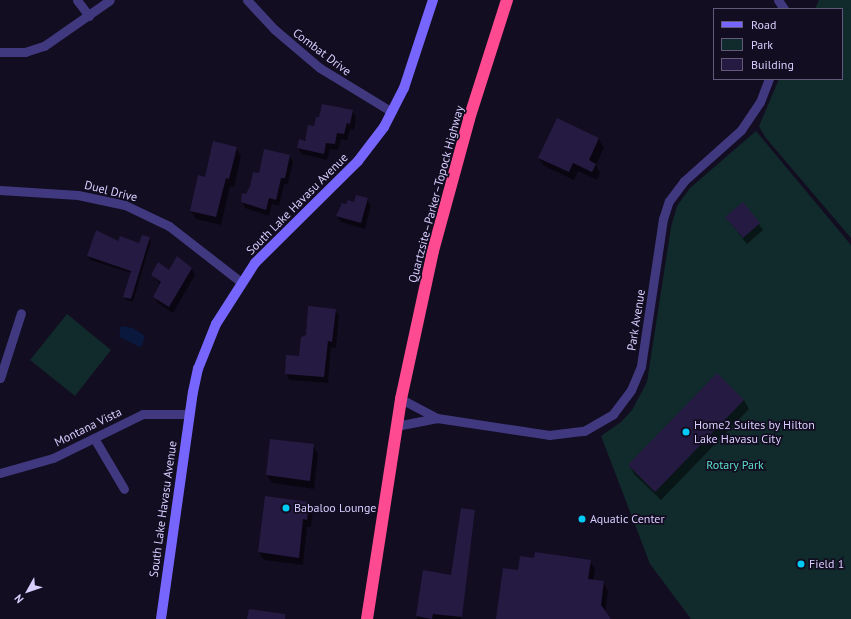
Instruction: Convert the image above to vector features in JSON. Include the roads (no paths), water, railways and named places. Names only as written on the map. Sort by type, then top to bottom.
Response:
[{"type":"highway","name":"Quartzsite–Parker–Topock Highway","points":[[396,426],[433,251],[469,119],[507,0]]},
{"type":"highway","points":[[367,619],[396,426]]},
{"type":"main road","name":"South Lake Havasu Avenue","points":[[161,619],[189,414],[206,346],[216,324],[241,282],[272,246],[358,161],[392,112],[409,74],[432,0]]},
{"type":"street","points":[[78,0],[89,16]]},
{"type":"street","points":[[0,52],[25,52],[44,46],[110,0]]},
{"type":"street","name":"Combat Drive","points":[[247,0],[274,29],[320,68],[392,112]]},
{"type":"street","name":"Park Avenue","points":[[396,426],[437,418],[556,435],[584,431],[613,414],[631,390],[641,366],[663,219],[669,201],[684,181],[741,130],[760,102],[769,80]]},
{"type":"street","name":"Duel Drive","points":[[0,190],[78,195],[125,205],[169,226],[241,282]]},
{"type":"street","points":[[0,378],[20,313]]},
{"type":"street","name":"Park Avenue","points":[[401,398],[437,418]]},
{"type":"street","name":"Montana Vista","points":[[0,473],[35,465],[143,414],[189,414]]},
{"type":"street","points":[[94,438],[124,489]]},
{"type":"water","points":[[121,326],[133,328],[145,336],[142,346],[140,347],[119,337]]},
{"type":"place","name":"Home2 Suites by Hilton Lake Havasu City","points":[[686,432]]},
{"type":"place","name":"Babaloo Lounge","points":[[286,508]]},
{"type":"place","name":"Aquatic Center","points":[[582,519]]},
{"type":"place","name":"Field 1","points":[[801,564]]},
{"type":"park label","name":"Rotary Park","points":[[735,465]]}]
